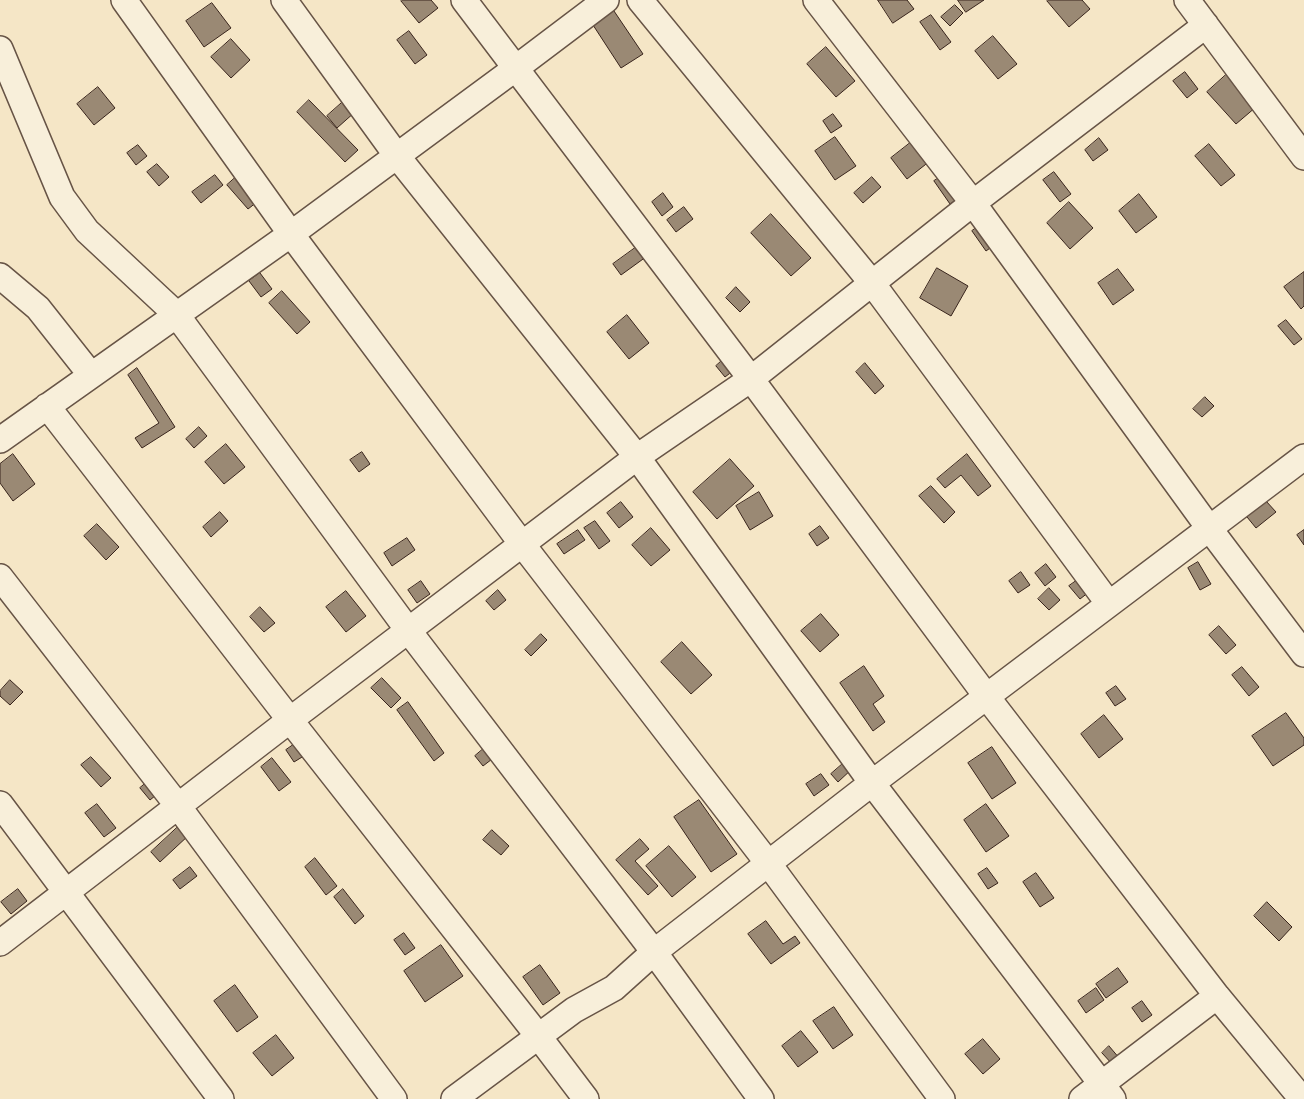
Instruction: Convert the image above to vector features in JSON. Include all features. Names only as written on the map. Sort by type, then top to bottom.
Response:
[{"type":"street","points":[[124,0],[291,234],[522,544],[768,864],[942,1099]]},
{"type":"street","points":[[284,0],[398,156],[637,457],[1099,1094],[1217,996]]},
{"type":"street","points":[[464,0],[751,379],[987,697],[1217,996],[1302,1099]]},
{"type":"street","points":[[0,440],[291,234],[606,0]]},
{"type":"street","points":[[640,0],[872,283],[1109,604]]},
{"type":"street","points":[[816,0],[973,203],[1209,528],[1304,654]]},
{"type":"street","points":[[1187,0],[1301,146]]},
{"type":"street","points":[[0,943],[637,457],[751,379],[973,203],[1206,25]]},
{"type":"street","points":[[0,49],[62,197],[87,231],[176,314],[408,630],[654,952],[761,1099]]},
{"type":"street","points":[[0,276],[38,308],[91,375]]},
{"type":"street","points":[[47,406],[586,1099]]},
{"type":"street","points":[[454,1099],[574,1010],[614,988],[654,952],[872,783],[1304,457]]},
{"type":"street","points":[[0,577],[178,806],[394,1099]]},
{"type":"street","points":[[0,804],[221,1099]]},
{"type":"building","points":[[402,0],[431,0],[438,8],[419,23]]},
{"type":"building","points":[[878,0],[907,0],[914,9],[893,23]]},
{"type":"building","points":[[958,0],[984,0],[966,12]]},
{"type":"building","points":[[1048,0],[1082,0],[1090,9],[1069,27]]},
{"type":"building","points":[[212,3],[231,28],[204,47],[186,21]]},
{"type":"building","points":[[955,5],[963,13],[950,26],[941,17]]},
{"type":"building","points":[[614,11],[643,54],[621,68],[593,25]]},
{"type":"building","points":[[931,15],[951,42],[940,50],[920,22]]},
{"type":"building","points":[[409,31],[427,55],[415,64],[397,40]]},
{"type":"building","points":[[993,36],[1017,64],[998,79],[975,51]]},
{"type":"building","points":[[231,39],[250,60],[231,78],[211,57]]},
{"type":"building","points":[[826,47],[855,81],[836,97],[807,64]]},
{"type":"building","points":[[1185,72],[1198,89],[1187,98],[1173,81]]},
{"type":"building","points":[[1227,74],[1256,107],[1236,124],[1207,92]]},
{"type":"building","points":[[98,87],[115,108],[94,125],[77,104]]},
{"type":"building","points":[[309,100],[358,150],[345,162],[297,112]]},
{"type":"building","points":[[345,100],[355,112],[337,128],[327,116]]},
{"type":"building","points":[[833,114],[842,126],[831,133],[823,121]]},
{"type":"building","points":[[835,137],[856,166],[835,180],[815,151]]},
{"type":"building","points":[[1099,138],[1108,150],[1093,161],[1085,150]]},
{"type":"building","points":[[914,140],[930,161],[907,179],[891,158]]},
{"type":"building","points":[[1209,144],[1235,175],[1221,186],[1195,156]]},
{"type":"building","points":[[138,145],[147,156],[136,165],[127,153]]},
{"type":"building","points":[[157,164],[169,177],[159,186],[147,172]]},
{"type":"building","points":[[1054,172],[1071,194],[1060,202],[1043,180]]},
{"type":"building","points":[[947,173],[963,196],[950,204],[934,181]]},
{"type":"building","points":[[215,175],[223,185],[201,203],[192,192]]},
{"type":"building","points":[[872,177],[881,187],[863,203],[854,193]]},
{"type":"building","points":[[235,178],[257,202],[248,209],[227,185]]},
{"type":"building","points":[[663,193],[673,207],[662,216],[652,202]]},
{"type":"building","points":[[1139,194],[1157,217],[1136,233],[1119,211]]},
{"type":"building","points":[[1069,202],[1093,228],[1070,249],[1047,223]]},
{"type":"building","points":[[684,207],[693,219],[676,232],[667,220]]},
{"type":"building","points":[[771,214],[811,258],[791,276],[751,233]]},
{"type":"building","points":[[983,223],[997,243],[986,251],[972,231]]},
{"type":"building","points":[[642,243],[650,254],[621,275],[613,264]]},
{"type":"building","points":[[937,268],[968,286],[951,316],[920,298]]},
{"type":"building","points":[[1118,269],[1134,290],[1113,305],[1098,283]]},
{"type":"building","points":[[1304,272],[1304,306],[1301,309],[1284,287]]},
{"type":"building","points":[[260,273],[272,289],[261,297],[249,281]]},
{"type":"building","points":[[736,287],[750,302],[740,312],[726,298]]},
{"type":"building","points":[[282,291],[310,322],[297,334],[269,303]]},
{"type":"building","points":[[627,315],[649,343],[629,359],[607,332]]},
{"type":"building","points":[[1286,320],[1302,339],[1294,345],[1278,326]]},
{"type":"building","points":[[725,358],[734,370],[725,377],[716,366]]},
{"type":"building","points":[[865,363],[884,386],[875,394],[856,372]]},
{"type":"building","points":[[137,368],[175,427],[142,448],[135,438],[159,423],[128,375]]},
{"type":"building","points":[[1205,397],[1214,406],[1202,417],[1193,409]]},
{"type":"building","points":[[199,427],[207,436],[194,448],[186,439]]},
{"type":"building","points":[[226,444],[245,467],[224,484],[205,462]]},
{"type":"building","points":[[362,452],[370,464],[359,472],[350,460]]},
{"type":"building","points":[[13,454],[35,484],[13,501],[0,483],[0,464]]},
{"type":"building","points":[[967,454],[991,486],[978,496],[961,475],[945,488],[937,479]]},
{"type":"building","points":[[730,459],[754,486],[717,519],[693,492]]},
{"type":"building","points":[[931,486],[955,512],[944,523],[919,496]]},
{"type":"building","points":[[759,492],[773,516],[750,530],[736,506]]},
{"type":"building","points":[[1266,501],[1276,512],[1256,528],[1247,517]]},
{"type":"building","points":[[621,502],[633,517],[619,528],[607,513]]},
{"type":"building","points":[[220,512],[228,521],[211,537],[203,527]]},
{"type":"building","points":[[595,521],[610,541],[599,549],[584,528]]},
{"type":"building","points":[[97,524],[119,547],[106,560],[84,536]]},
{"type":"building","points":[[820,526],[829,538],[817,546],[809,534]]},
{"type":"building","points":[[651,528],[670,550],[651,566],[632,545]]},
{"type":"building","points":[[578,530],[585,540],[564,554],[557,544]]},
{"type":"building","points":[[1304,530],[1304,545],[1297,535]]},
{"type":"building","points":[[407,538],[415,550],[392,566],[384,553]]},
{"type":"building","points":[[1198,562],[1211,584],[1200,590],[1188,568]]},
{"type":"building","points":[[1046,564],[1056,577],[1045,586],[1035,573]]},
{"type":"building","points":[[1021,572],[1030,585],[1018,593],[1009,581]]},
{"type":"building","points":[[1079,579],[1089,592],[1080,599],[1069,586]]},
{"type":"building","points":[[421,581],[430,594],[417,603],[408,590]]},
{"type":"building","points":[[1049,588],[1060,600],[1049,610],[1038,599]]},
{"type":"building","points":[[498,590],[506,600],[494,610],[486,601]]},
{"type":"building","points":[[346,591],[366,616],[346,632],[326,607]]},
{"type":"building","points":[[260,607],[275,623],[264,632],[250,617]]},
{"type":"building","points":[[821,614],[839,635],[820,652],[801,631]]},
{"type":"building","points":[[1219,626],[1236,645],[1226,654],[1209,635]]},
{"type":"building","points":[[541,634],[547,640],[531,656],[525,650]]},
{"type":"building","points":[[682,642],[712,675],[691,694],[661,662]]},
{"type":"building","points":[[864,666],[884,696],[873,704],[885,722],[873,731],[840,683]]},
{"type":"building","points":[[1242,667],[1259,687],[1249,696],[1232,675]]},
{"type":"building","points":[[382,678],[401,698],[391,708],[371,688]]},
{"type":"building","points":[[10,680],[23,692],[10,705],[0,696],[0,691]]},
{"type":"building","points":[[1116,686],[1126,699],[1115,706],[1106,693]]},
{"type":"building","points":[[408,702],[444,753],[434,761],[397,710]]},
{"type":"building","points":[[1286,713],[1304,738],[1304,745],[1273,766],[1252,736]]},
{"type":"building","points":[[1104,715],[1123,739],[1099,758],[1081,734]]},
{"type":"building","points":[[299,741],[307,754],[294,762],[286,750]]},
{"type":"building","points":[[488,745],[496,756],[483,766],[475,756]]},
{"type":"building","points":[[992,747],[1016,783],[992,799],[968,763]]},
{"type":"building","points":[[91,757],[111,778],[101,787],[81,765]]},
{"type":"building","points":[[272,758],[291,782],[279,791],[261,767]]},
{"type":"building","points":[[846,761],[853,768],[838,782],[831,774]]},
{"type":"building","points":[[821,774],[829,785],[814,796],[806,784]]},
{"type":"building","points":[[151,779],[161,791],[150,800],[140,788]]},
{"type":"building","points":[[699,800],[737,854],[711,872],[674,817]]},
{"type":"building","points":[[97,804],[116,828],[104,837],[85,813]]},
{"type":"building","points":[[986,804],[1009,836],[986,852],[964,820]]},
{"type":"building","points":[[180,825],[189,835],[160,862],[151,852]]},
{"type":"building","points":[[492,830],[509,846],[501,855],[483,840]]},
{"type":"building","points":[[640,839],[649,849],[635,861],[658,886],[648,895],[616,860]]},
{"type":"building","points":[[669,846],[696,877],[672,897],[646,866]]},
{"type":"building","points":[[315,858],[337,886],[326,895],[305,867]]},
{"type":"building","points":[[190,867],[197,876],[180,889],[173,880]]},
{"type":"building","points":[[987,868],[998,883],[988,889],[978,874]]},
{"type":"building","points":[[1036,873],[1054,898],[1040,907],[1023,882]]},
{"type":"building","points":[[18,889],[27,901],[11,914],[1,902]]},
{"type":"building","points":[[343,889],[364,916],[355,924],[334,897]]},
{"type":"building","points":[[1267,902],[1292,927],[1279,941],[1254,916]]},
{"type":"building","points":[[766,921],[783,944],[795,936],[800,943],[771,964],[748,934]]},
{"type":"building","points":[[404,933],[415,948],[405,955],[394,940]]},
{"type":"building","points":[[441,945],[463,976],[425,1002],[404,971]]},
{"type":"building","points":[[540,965],[560,993],[543,1005],[523,977]]},
{"type":"building","points":[[1118,968],[1128,982],[1106,998],[1096,984]]},
{"type":"building","points":[[235,985],[258,1017],[237,1032],[214,1001]]},
{"type":"building","points":[[1096,988],[1104,1000],[1086,1013],[1078,1001]]},
{"type":"building","points":[[1142,1001],[1152,1015],[1142,1022],[1132,1008]]},
{"type":"building","points":[[834,1007],[853,1035],[833,1049],[813,1021]]},
{"type":"building","points":[[801,1031],[818,1052],[798,1067],[782,1046]]},
{"type":"building","points":[[276,1035],[294,1058],[272,1076],[253,1053]]},
{"type":"building","points":[[983,1039],[1000,1059],[983,1074],[965,1054]]},
{"type":"building","points":[[1109,1046],[1120,1059],[1113,1065],[1102,1053]]}]
